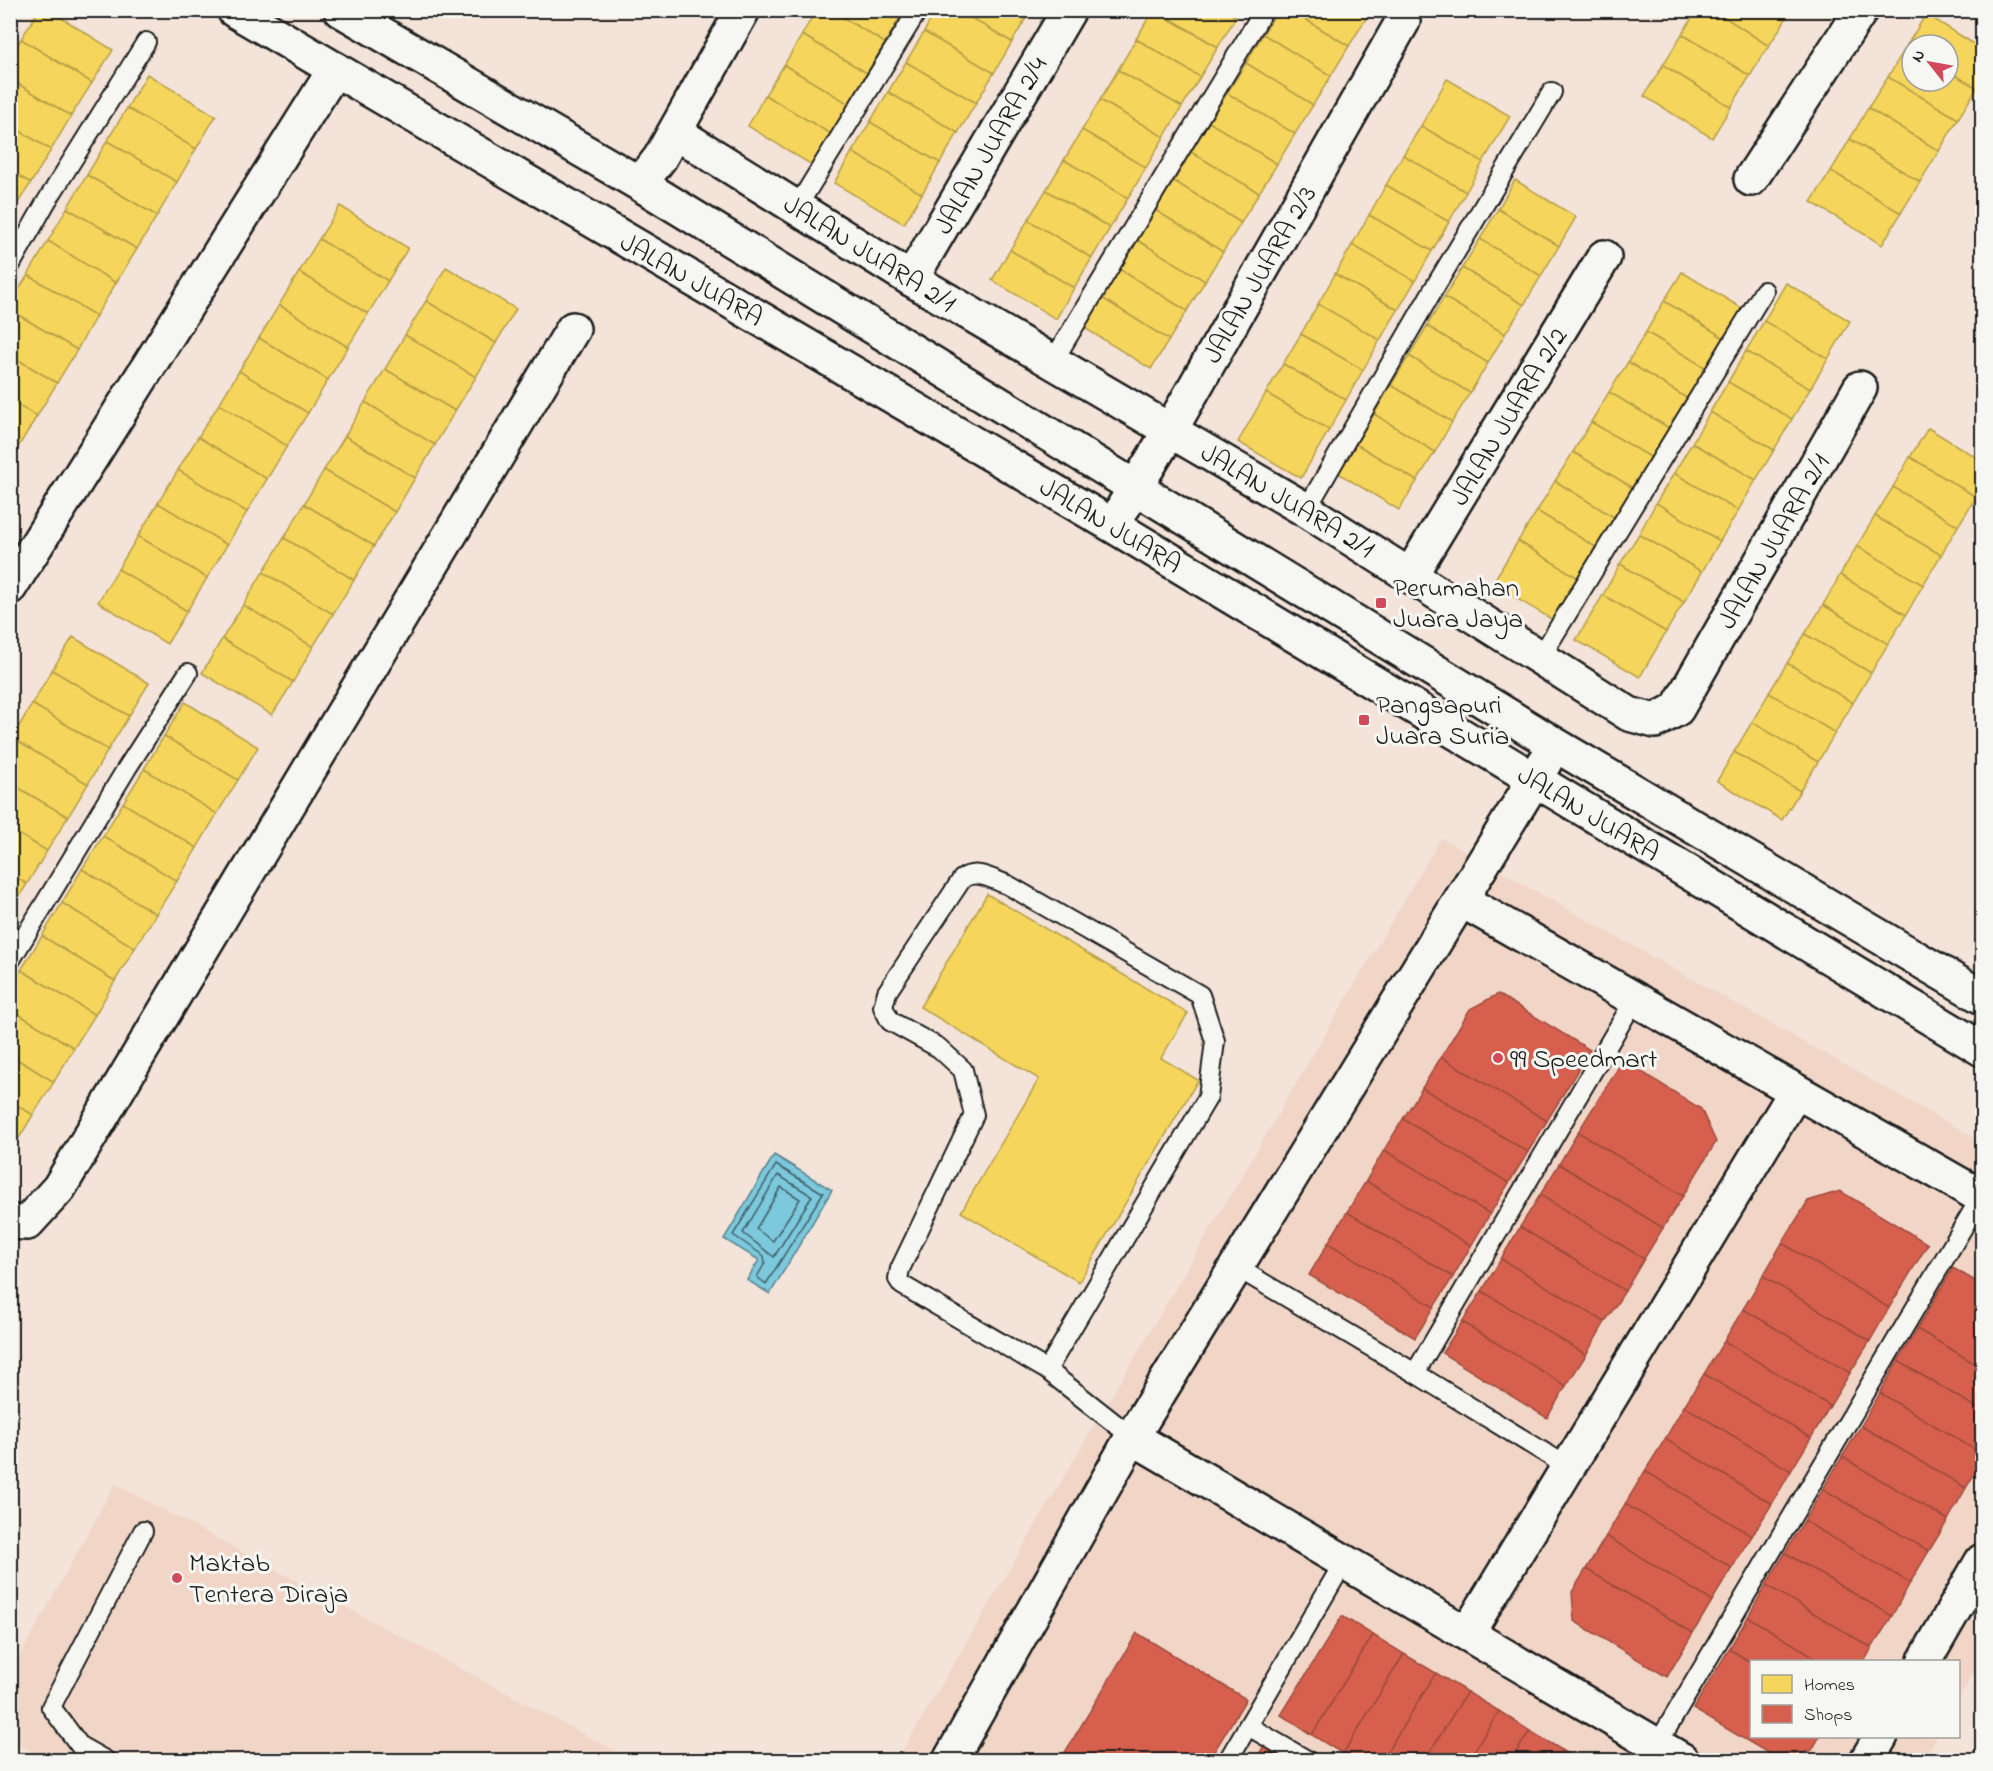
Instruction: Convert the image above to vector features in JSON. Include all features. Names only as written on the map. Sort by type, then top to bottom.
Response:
[{"type":"street","name":"JALAN JUARA","points":[[234,10],[1112,525],[1983,1049]]},
{"type":"street","name":"JALAN JUARA","points":[[341,10],[640,184],[1554,744],[1983,997]]},
{"type":"street","points":[[640,184],[660,158],[743,10]]},
{"type":"street","name":"JALAN JUARA 2/4","points":[[911,279],[1069,10]]},
{"type":"street","points":[[1751,179],[1861,10]]},
{"type":"street","name":"JALAN JUARA 2/3","points":[[1112,525],[1171,429],[1403,21]]},
{"type":"street","points":[[10,587],[335,69]]},
{"type":"street","name":"JALAN JUARA 2/1","points":[[675,132],[911,279],[1052,363],[1171,429],[1411,574],[1629,714],[1655,721],[1677,710],[1860,388]]},
{"type":"street","name":"JALAN JUARA 2/2","points":[[1411,574],[1604,257]]},
{"type":"street","points":[[10,1222],[27,1223],[59,1188],[573,329]]},
{"type":"street","points":[[950,1761],[1132,1437],[1535,781],[1554,744]]},
{"type":"street","points":[[1461,900],[1982,1197]]},
{"type":"street","points":[[1467,1634],[1796,1091]]},
{"type":"street","points":[[1132,1437],[1670,1753]]},
{"type":"street","points":[[1925,1660],[1983,1561]]},
{"type":"street","points":[[1867,1761],[1880,1738]]},
{"type":"lane","points":[[797,207],[918,10]]},
{"type":"lane","points":[[1052,363],[1264,10]]},
{"type":"lane","points":[[10,266],[45,204],[146,42]]},
{"type":"lane","points":[[1306,510],[1433,290],[1552,92]]},
{"type":"lane","points":[[1540,658],[1764,291]]},
{"type":"lane","points":[[10,961],[127,768],[188,673]]},
{"type":"lane","points":[[1047,1370],[1208,1097],[1215,1041],[1200,995],[1008,885],[977,873],[969,873],[962,879],[887,992],[883,1007],[890,1021],[939,1048],[963,1070],[974,1115],[900,1269],[898,1279],[902,1286],[1047,1370],[1132,1437]]},
{"type":"lane","points":[[1415,1373],[1635,999]]},
{"type":"lane","points":[[1670,1753],[1982,1197]]},
{"type":"lane","points":[[1236,1267],[1568,1467]]},
{"type":"lane","points":[[105,1761],[80,1746],[51,1707],[143,1531]]},
{"type":"lane","points":[[1228,1761],[1344,1562]]},
{"type":"lane","points":[[1248,1726],[1307,1761]]},
{"type":"shaded area","points":[[1441,838],[1982,1142],[1982,1658],[1960,1697],[1960,1660],[1750,1660],[1750,1738],[1936,1738],[1923,1760],[897,1760]]},
{"type":"shaded area","name":"Maktab Tentera Diraja","points":[[115,1484],[632,1760],[44,1760],[11,1738],[11,1672]]},
{"type":"water","points":[[774,1155],[832,1190],[770,1294],[747,1280],[759,1260],[724,1239]]},
{"type":"building: Homes","points":[[39,10],[49,10],[113,50],[92,83],[21,39]]},
{"type":"building: Homes","points":[[816,10],[831,10],[885,43],[867,73],[802,35]]},
{"type":"building: Homes","points":[[831,10],[901,10],[903,12],[885,43]]},
{"type":"building: Homes","points":[[936,10],[958,10],[1012,42],[994,73],[924,32]]},
{"type":"building: Homes","points":[[958,10],[1027,10],[1030,12],[1012,42]]},
{"type":"building: Homes","points":[[1153,10],[1218,47],[1200,77],[1136,39]]},
{"type":"building: Homes","points":[[1156,10],[1225,10],[1236,17],[1218,47]]},
{"type":"building: Homes","points":[[1225,10],[1240,10],[1236,17]]},
{"type":"building: Homes","points":[[1278,10],[1290,10],[1349,46],[1331,76],[1263,34]]},
{"type":"building: Homes","points":[[1290,10],[1357,10],[1367,17],[1349,46]]},
{"type":"building: Homes","points":[[1357,10],[1371,10],[1367,17]]},
{"type":"building: Homes","points":[[1697,10],[1714,10],[1769,46],[1750,76],[1682,34]]},
{"type":"building: Homes","points":[[1714,10],[1783,10],[1789,14],[1769,46]]},
{"type":"building: Homes","points":[[1926,14],[1956,33],[1914,33]]},
{"type":"building: Homes","points":[[924,32],[994,73],[976,103],[906,62]]},
{"type":"building: Homes","points":[[1263,34],[1331,76],[1313,105],[1246,63]]},
{"type":"building: Homes","points":[[1682,34],[1750,76],[1731,107],[1663,65]]},
{"type":"building: Homes","points":[[802,35],[867,73],[849,104],[784,65]]},
{"type":"building: Homes","points":[[1960,35],[1982,49],[1982,80],[1977,88],[1960,78]]},
{"type":"building: Homes","points":[[21,39],[92,83],[71,116],[10,79],[10,56]]},
{"type":"building: Homes","points":[[1136,39],[1200,77],[1182,107],[1118,70]]},
{"type":"building: Homes","points":[[1900,57],[1900,84],[1888,77]]},
{"type":"building: Homes","points":[[906,62],[976,103],[958,133],[888,92]]},
{"type":"building: Homes","points":[[1246,63],[1313,105],[1295,134],[1227,93]]},
{"type":"building: Homes","points":[[784,65],[849,104],[831,134],[765,95]]},
{"type":"building: Homes","points":[[1663,65],[1731,107],[1712,138],[1644,96]]},
{"type":"building: Homes","points":[[1118,70],[1182,107],[1164,137],[1100,100]]},
{"type":"building: Homes","points":[[147,74],[216,116],[196,149],[127,108]]},
{"type":"building: Homes","points":[[1888,77],[1900,84],[1900,93],[1915,93],[1958,119],[1939,151],[1868,108]]},
{"type":"building: Homes","points":[[1960,78],[1977,88],[1958,119],[1915,93],[1960,93]]},
{"type":"building: Homes","points":[[10,79],[71,116],[51,150],[10,125]]},
{"type":"building: Homes","points":[[1447,79],[1510,116],[1483,162],[1421,126]]},
{"type":"building: Homes","points":[[888,92],[958,133],[940,163],[870,122]]},
{"type":"building: Homes","points":[[1227,93],[1295,134],[1277,164],[1209,122]]},
{"type":"building: Homes","points":[[765,95],[831,134],[812,165],[748,126]]},
{"type":"building: Homes","points":[[1100,100],[1164,137],[1146,168],[1082,130]]},
{"type":"building: Homes","points":[[127,108],[196,149],[177,182],[107,141]]},
{"type":"building: Homes","points":[[1868,108],[1939,151],[1920,182],[1850,139]]},
{"type":"building: Homes","points":[[870,122],[940,163],[922,194],[852,152]]},
{"type":"building: Homes","points":[[1209,122],[1277,164],[1259,193],[1191,152]]},
{"type":"building: Homes","points":[[10,125],[51,150],[31,183],[10,171]]},
{"type":"building: Homes","points":[[1421,126],[1483,162],[1466,192],[1403,155]]},
{"type":"building: Homes","points":[[1082,130],[1146,168],[1128,198],[1064,160]]},
{"type":"building: Homes","points":[[1850,139],[1920,182],[1901,213],[1831,171]]},
{"type":"building: Homes","points":[[107,141],[177,182],[157,216],[87,175]]},
{"type":"building: Homes","points":[[852,152],[922,194],[904,224],[834,183]]},
{"type":"building: Homes","points":[[1191,152],[1259,193],[1241,223],[1174,181]]},
{"type":"building: Homes","points":[[1403,155],[1466,192],[1449,222],[1386,185]]},
{"type":"building: Homes","points":[[1064,160],[1128,198],[1110,228],[1046,190]]},
{"type":"building: Homes","points":[[10,171],[31,183],[10,215]]},
{"type":"building: Homes","points":[[1831,171],[1901,213],[1882,245],[1811,202]]},
{"type":"building: Homes","points":[[87,175],[157,216],[137,249],[67,208]]},
{"type":"building: Homes","points":[[1515,180],[1576,217],[1559,246],[1498,209]]},
{"type":"building: Homes","points":[[1174,181],[1241,223],[1223,252],[1155,210]]},
{"type":"building: Homes","points":[[1386,185],[1449,222],[1432,251],[1369,215]]},
{"type":"building: Homes","points":[[1046,190],[1110,228],[1092,258],[1028,220]]},
{"type":"building: Homes","points":[[340,206],[408,248],[388,281],[319,239]]},
{"type":"building: Homes","points":[[67,208],[137,249],[116,283],[48,241]]},
{"type":"building: Homes","points":[[1498,209],[1559,246],[1541,276],[1480,239]]},
{"type":"building: Homes","points":[[1155,210],[1223,252],[1205,281],[1137,240]]},
{"type":"building: Homes","points":[[1369,215],[1432,251],[1415,281],[1352,245]]},
{"type":"building: Homes","points":[[1028,220],[1092,258],[1074,288],[1010,250]]},
{"type":"building: Homes","points":[[319,239],[388,281],[368,314],[299,272]]},
{"type":"building: Homes","points":[[1480,239],[1541,276],[1524,305],[1462,268]]},
{"type":"building: Homes","points":[[1137,240],[1205,281],[1187,311],[1119,269]]},
{"type":"building: Homes","points":[[48,241],[116,283],[96,316],[28,275]]},
{"type":"building: Homes","points":[[1352,245],[1415,281],[1398,310],[1335,274]]},
{"type":"building: Homes","points":[[1010,250],[1074,288],[1056,319],[992,280]]},
{"type":"building: Homes","points":[[446,267],[516,309],[496,343],[426,301]]},
{"type":"building: Homes","points":[[1462,268],[1524,305],[1505,334],[1444,297]]},
{"type":"building: Homes","points":[[1119,269],[1187,311],[1169,340],[1102,298]]},
{"type":"building: Homes","points":[[299,272],[368,314],[348,347],[279,305]]},
{"type":"building: Homes","points":[[1682,272],[1743,309],[1724,338],[1664,301]]},
{"type":"building: Homes","points":[[1335,274],[1398,310],[1380,340],[1318,304]]},
{"type":"building: Homes","points":[[28,275],[96,316],[77,350],[10,310],[10,303]]},
{"type":"building: Homes","points":[[1786,283],[1850,321],[1828,359],[1764,321]]},
{"type":"building: Homes","points":[[1444,297],[1505,334],[1488,363],[1427,326]]},
{"type":"building: Homes","points":[[1102,298],[1169,340],[1151,369],[1083,327]]},
{"type":"building: Homes","points":[[426,301],[496,343],[476,377],[405,335]]},
{"type":"building: Homes","points":[[1664,301],[1724,338],[1706,368],[1646,332]]},
{"type":"building: Homes","points":[[1318,304],[1380,340],[1363,370],[1301,334]]},
{"type":"building: Homes","points":[[279,305],[348,347],[328,380],[259,338]]},
{"type":"building: Homes","points":[[10,310],[77,350],[57,383],[10,355]]},
{"type":"building: Homes","points":[[1764,321],[1828,359],[1810,389],[1746,351]]},
{"type":"building: Homes","points":[[1427,326],[1488,363],[1470,393],[1409,356]]},
{"type":"building: Homes","points":[[1646,332],[1706,368],[1688,399],[1628,362]]},
{"type":"building: Homes","points":[[1301,334],[1363,370],[1346,400],[1283,364]]},
{"type":"building: Homes","points":[[405,335],[476,377],[455,411],[385,369]]},
{"type":"building: Homes","points":[[259,338],[328,380],[308,413],[239,371]]},
{"type":"building: Homes","points":[[1746,351],[1810,389],[1792,419],[1728,382]]},
{"type":"building: Homes","points":[[10,355],[57,383],[37,416],[10,401]]},
{"type":"building: Homes","points":[[1409,356],[1470,393],[1452,422],[1391,385]]},
{"type":"building: Homes","points":[[1628,362],[1688,399],[1669,428],[1609,392]]},
{"type":"building: Homes","points":[[1283,364],[1346,400],[1329,430],[1266,393]]},
{"type":"building: Homes","points":[[385,369],[455,411],[435,445],[365,402]]},
{"type":"building: Homes","points":[[239,371],[308,413],[287,446],[219,404]]},
{"type":"building: Homes","points":[[1728,382],[1792,419],[1774,450],[1710,412]]},
{"type":"building: Homes","points":[[1391,385],[1452,422],[1435,452],[1374,414]]},
{"type":"building: Homes","points":[[1609,392],[1669,428],[1652,458],[1591,422]]},
{"type":"building: Homes","points":[[1266,393],[1329,430],[1301,478],[1238,442]]},
{"type":"building: Homes","points":[[10,401],[37,416],[17,449],[10,446]]},
{"type":"building: Homes","points":[[365,402],[435,445],[415,478],[345,436]]},
{"type":"building: Homes","points":[[219,404],[287,446],[267,479],[198,437]]},
{"type":"building: Homes","points":[[1710,412],[1774,450],[1756,480],[1692,443]]},
{"type":"building: Homes","points":[[1374,414],[1435,452],[1417,481],[1356,444]]},
{"type":"building: Homes","points":[[1591,422],[1652,458],[1633,488],[1573,452]]},
{"type":"building: Homes","points":[[1928,428],[1982,461],[1982,486],[1976,497],[1910,457]]},
{"type":"building: Homes","points":[[345,436],[415,478],[395,512],[324,470]]},
{"type":"building: Homes","points":[[198,437],[267,479],[247,512],[178,470]]},
{"type":"building: Homes","points":[[1692,443],[1756,480],[1738,511],[1674,473]]},
{"type":"building: Homes","points":[[1356,444],[1417,481],[1399,510],[1338,473]]},
{"type":"building: Homes","points":[[10,446],[17,449],[10,461]]},
{"type":"building: Homes","points":[[1573,452],[1633,488],[1615,518],[1555,481]]},
{"type":"building: Homes","points":[[1910,457],[1976,497],[1958,526],[1893,487]]},
{"type":"building: Homes","points":[[178,470],[247,512],[227,545],[158,503]]},
{"type":"building: Homes","points":[[324,470],[395,512],[374,546],[304,504]]},
{"type":"building: Homes","points":[[1674,473],[1738,511],[1720,541],[1656,503]]},
{"type":"building: Homes","points":[[1555,481],[1615,518],[1597,548],[1537,511]]},
{"type":"building: Homes","points":[[1893,487],[1958,526],[1941,555],[1875,516]]},
{"type":"building: Homes","points":[[158,503],[227,545],[207,578],[138,536]]},
{"type":"building: Homes","points":[[1656,503],[1720,541],[1702,572],[1639,534]]},
{"type":"building: Homes","points":[[304,504],[374,546],[354,580],[284,538]]},
{"type":"building: Homes","points":[[1537,511],[1597,548],[1578,578],[1518,541]]},
{"type":"building: Homes","points":[[1875,516],[1941,555],[1923,585],[1857,546]]},
{"type":"building: Homes","points":[[1639,534],[1702,572],[1684,602],[1620,564]]},
{"type":"building: Homes","points":[[138,536],[207,578],[187,611],[118,569]]},
{"type":"building: Homes","points":[[284,538],[354,580],[333,614],[263,572]]},
{"type":"building: Homes","points":[[1518,541],[1578,578],[1553,620],[1492,584]]},
{"type":"building: Homes","points":[[1857,546],[1923,585],[1906,615],[1840,575]]},
{"type":"building: Homes","points":[[1620,564],[1684,602],[1666,632],[1603,595]]},
{"type":"building: Homes","points":[[118,569],[187,611],[167,644],[98,602]]},
{"type":"building: Homes","points":[[263,572],[333,614],[313,647],[243,605]]},
{"type":"building: Homes","points":[[1840,575],[1906,615],[1888,644],[1823,605]]},
{"type":"building: Homes","points":[[1603,595],[1666,632],[1640,677],[1576,640]]},
{"type":"building: Homes","points":[[243,605],[313,647],[293,682],[222,639]]},
{"type":"building: Homes","points":[[1823,605],[1888,644],[1871,673],[1805,634]]},
{"type":"building: Homes","points":[[1805,634],[1871,673],[1853,703],[1787,663]]},
{"type":"building: Homes","points":[[73,637],[149,683],[129,716],[52,670]]},
{"type":"building: Homes","points":[[222,639],[293,682],[272,715],[202,673]]},
{"type":"building: Homes","points":[[1787,663],[1853,703],[1835,733],[1769,693]]},
{"type":"building: Homes","points":[[52,670],[129,716],[108,750],[32,704]]},
{"type":"building: Homes","points":[[1769,693],[1835,733],[1818,762],[1752,722]]},
{"type":"building: Homes","points":[[185,702],[258,747],[238,780],[164,736]]},
{"type":"building: Homes","points":[[32,704],[108,750],[88,784],[12,738]]},
{"type":"building: Homes","points":[[1752,722],[1818,762],[1800,791],[1734,752]]},
{"type":"building: Homes","points":[[164,736],[238,780],[217,814],[144,769]]},
{"type":"building: Homes","points":[[12,738],[88,784],[68,817],[10,783]]},
{"type":"building: Homes","points":[[1734,752],[1800,791],[1782,820],[1717,781]]},
{"type":"building: Homes","points":[[144,769],[217,814],[197,848],[123,803]]},
{"type":"building: Homes","points":[[10,783],[68,817],[47,851],[10,829]]},
{"type":"building: Homes","points":[[123,803],[197,848],[177,881],[103,836]]},
{"type":"building: Homes","points":[[10,829],[47,851],[27,884],[10,874]]},
{"type":"building: Homes","points":[[103,836],[177,881],[156,914],[82,869]]},
{"type":"building: Homes","points":[[82,869],[156,914],[135,948],[62,903]]},
{"type":"building: Homes","points":[[10,874],[27,884],[10,911]]},
{"type":"building: Homes","points":[[987,894],[1188,1013],[1161,1058],[1198,1080],[1079,1282],[961,1212],[1039,1079],[920,1007]]},
{"type":"building: Homes","points":[[62,903],[135,948],[115,981],[42,936]]},
{"type":"building: Homes","points":[[42,936],[115,981],[95,1015],[21,970]]},
{"type":"building: Homes","points":[[21,970],[95,1015],[74,1048],[10,1009],[10,987]]},
{"type":"building: Homes","points":[[10,1009],[74,1048],[54,1082],[10,1055]]},
{"type":"building: Homes","points":[[10,1055],[54,1082],[33,1115],[10,1101]]},
{"type":"building: Homes","points":[[10,1101],[33,1115],[13,1148],[10,1147]]},
{"type":"building: Shops","points":[[1498,994],[1590,1050],[1547,1121],[1441,1057],[1470,1009]]},
{"type":"building: Shops","points":[[1441,1057],[1547,1121],[1528,1152],[1422,1088]]},
{"type":"building: Shops","points":[[1623,1060],[1701,1109],[1716,1142],[1683,1196],[1578,1132]]},
{"type":"building: Shops","points":[[1422,1088],[1528,1152],[1509,1183],[1403,1119]]},
{"type":"building: Shops","points":[[1403,1119],[1509,1183],[1490,1214],[1384,1150]]},
{"type":"building: Shops","points":[[1578,1132],[1683,1196],[1663,1228],[1559,1164]]},
{"type":"building: Shops","points":[[1384,1150],[1490,1214],[1471,1246],[1366,1181]]},
{"type":"building: Shops","points":[[1559,1164],[1663,1228],[1644,1259],[1540,1195]]},
{"type":"building: Shops","points":[[1366,1181],[1471,1246],[1453,1277],[1347,1212]]},
{"type":"building: Shops","points":[[1840,1191],[1928,1244],[1889,1308],[1782,1243],[1808,1201]]},
{"type":"building: Shops","points":[[1540,1195],[1644,1259],[1625,1291],[1520,1227]]},
{"type":"building: Shops","points":[[1347,1212],[1453,1277],[1434,1307],[1328,1243]]},
{"type":"building: Shops","points":[[1520,1227],[1625,1291],[1605,1322],[1501,1259]]},
{"type":"building: Shops","points":[[1328,1243],[1434,1307],[1415,1338],[1309,1275]]},
{"type":"building: Shops","points":[[1782,1243],[1889,1308],[1870,1341],[1763,1276]]},
{"type":"building: Shops","points":[[1501,1259],[1605,1322],[1586,1355],[1482,1291]]},
{"type":"building: Shops","points":[[1953,1268],[1982,1285],[1982,1368],[1917,1329]]},
{"type":"building: Shops","points":[[1763,1276],[1870,1341],[1850,1373],[1743,1309]]},
{"type":"building: Shops","points":[[1482,1291],[1586,1355],[1566,1386],[1462,1322]]},
{"type":"building: Shops","points":[[1743,1309],[1850,1373],[1830,1406],[1724,1341]]},
{"type":"building: Shops","points":[[1462,1322],[1566,1386],[1547,1418],[1442,1353]]},
{"type":"building: Shops","points":[[1917,1329],[1982,1368],[1982,1411],[1898,1361]]},
{"type":"building: Shops","points":[[1724,1341],[1830,1406],[1811,1438],[1704,1374]]},
{"type":"building: Shops","points":[[1898,1361],[1982,1411],[1982,1454],[1880,1393]]},
{"type":"building: Shops","points":[[1704,1374],[1811,1438],[1791,1471],[1684,1406]]},
{"type":"building: Shops","points":[[1880,1393],[1982,1454],[1982,1461],[1966,1488],[1861,1426]]},
{"type":"building: Shops","points":[[1684,1406],[1791,1471],[1772,1504],[1665,1439]]},
{"type":"building: Shops","points":[[1861,1426],[1966,1488],[1948,1520],[1842,1457]]},
{"type":"building: Shops","points":[[1665,1439],[1772,1504],[1752,1536],[1645,1471]]},
{"type":"building: Shops","points":[[1842,1457],[1948,1520],[1929,1551],[1823,1489]]},
{"type":"building: Shops","points":[[1645,1471],[1752,1536],[1732,1568],[1625,1504]]},
{"type":"building: Shops","points":[[1823,1489],[1929,1551],[1910,1583],[1804,1521]]},
{"type":"building: Shops","points":[[1625,1504],[1732,1568],[1712,1601],[1606,1536]]},
{"type":"building: Shops","points":[[1804,1521],[1910,1583],[1892,1616],[1785,1553]]},
{"type":"building: Shops","points":[[1606,1536],[1712,1601],[1693,1633],[1586,1569]]},
{"type":"building: Shops","points":[[1785,1553],[1892,1616],[1872,1648],[1766,1585]]},
{"type":"building: Shops","points":[[1586,1569],[1693,1633],[1667,1677],[1574,1621],[1572,1592]]},
{"type":"building: Shops","points":[[1766,1585],[1872,1648],[1865,1660],[1820,1660],[1748,1617]]},
{"type":"building: Shops","points":[[1342,1616],[1373,1635],[1312,1735],[1281,1715]]},
{"type":"building: Shops","points":[[1748,1617],[1820,1660],[1750,1662],[1729,1649]]},
{"type":"building: Shops","points":[[1137,1633],[1246,1699],[1209,1760],[1074,1760],[1064,1754]]},
{"type":"building: Shops","points":[[1373,1635],[1404,1654],[1343,1754],[1312,1735]]},
{"type":"building: Shops","points":[[1729,1649],[1750,1662],[1750,1738],[1819,1738],[1812,1750],[1778,1759],[1693,1709]]},
{"type":"building: Shops","points":[[1404,1654],[1436,1673],[1382,1760],[1354,1760],[1343,1754]]},
{"type":"building: Shops","points":[[1436,1673],[1467,1692],[1425,1760],[1382,1760]]},
{"type":"building: Shops","points":[[1467,1692],[1499,1711],[1469,1760],[1425,1760]]},
{"type":"building: Shops","points":[[1499,1711],[1530,1731],[1511,1760],[1469,1760]]},
{"type":"building: Shops","points":[[1530,1731],[1562,1750],[1555,1760],[1511,1760]]},
{"type":"building: Shops","points":[[1264,1746],[1288,1760],[1255,1760]]},
{"type":"building: Shops","points":[[1562,1750],[1579,1760],[1555,1760]]},
{"type":"place","name":"Perumahan Juara Jaya","points":[[1381,603]]},
{"type":"place","name":"Pangsapuri Juara Suria","points":[[1364,720]]},
{"type":"place","name":"99 Speedmart","points":[[1498,1058]]},
{"type":"place","name":"Maktab Tentera Diraja","points":[[177,1578]]}]
